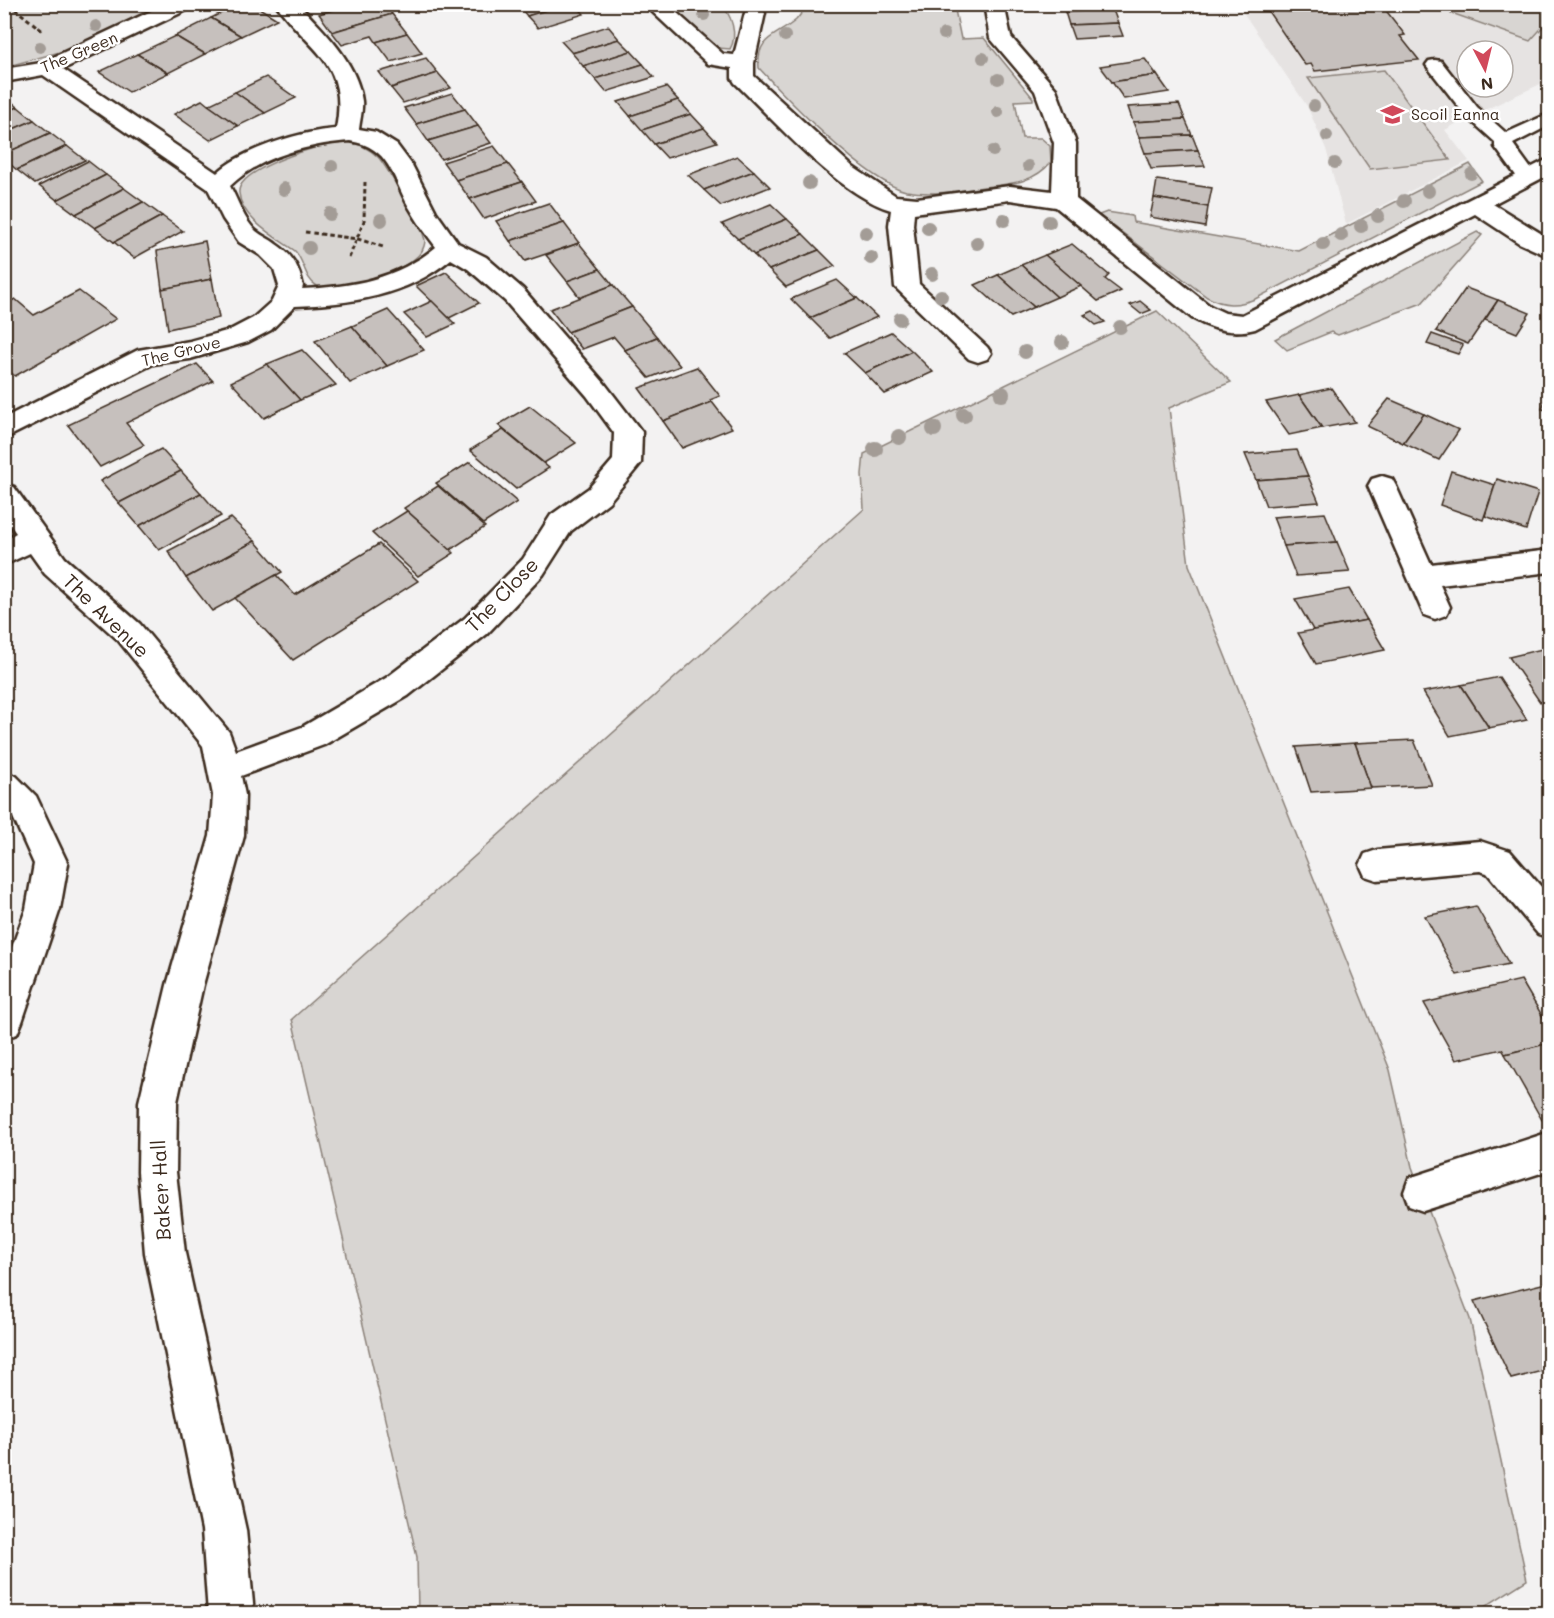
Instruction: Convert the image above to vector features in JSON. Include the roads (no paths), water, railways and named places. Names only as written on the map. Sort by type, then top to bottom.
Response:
[{"type":"street","name":"The Green","points":[[4,76],[47,68],[184,4]]},
{"type":"street","points":[[286,4],[336,61],[346,80],[351,103],[353,135]]},
{"type":"street","points":[[654,4],[716,59],[743,63]]},
{"type":"street","points":[[994,4],[1001,38],[1045,89],[1065,142],[1064,201]]},
{"type":"street","points":[[756,7],[743,63],[743,78],[814,144],[870,191],[903,206],[1009,193],[1036,195],[1064,201],[1201,312],[1230,324],[1246,323],[1550,165]]},
{"type":"street","points":[[47,68],[218,185],[235,219],[248,237],[270,250],[286,266],[291,286],[286,298],[361,293],[399,281],[433,264],[449,248],[421,208],[407,178],[385,146],[372,138],[353,135],[308,141],[234,170],[218,185]]},
{"type":"street","points":[[1476,204],[1528,238],[1550,249]]},
{"type":"street","points":[[903,206],[901,225],[907,287],[978,353]]},
{"type":"street","name":"The Close","points":[[224,769],[313,736],[397,687],[476,626],[533,567],[561,523],[599,495],[627,463],[628,432],[596,390],[514,295],[477,263],[449,248]]},
{"type":"street","name":"The Grove","points":[[4,430],[147,356],[190,350],[239,336],[262,324],[284,305],[286,298]]},
{"type":"street","points":[[1382,486],[1435,607]]},
{"type":"street","name":"The Avenue","points":[[4,494],[55,566],[129,632],[218,741],[224,769]]},
{"type":"street","points":[[4,554],[34,537]]},
{"type":"street","points":[[1422,576],[1550,561]]},
{"type":"street","name":"Baker Hall","points":[[224,769],[229,795],[227,836],[185,985],[158,1102],[157,1172],[165,1253],[224,1530],[231,1614]]},
{"type":"street","points":[[4,786],[24,806],[51,864],[44,909],[4,1022]]},
{"type":"street","points":[[1377,866],[1480,856],[1498,861],[1550,923]]},
{"type":"street","points":[[1424,1192],[1550,1151]]},
{"type":"lane","points":[[1435,65],[1471,111],[1504,141],[1504,147],[1527,177]]},
{"type":"lane","points":[[1504,141],[1550,118]]},
{"type":"place","name":"Scoil Eanna","points":[[1393,114]]}]
